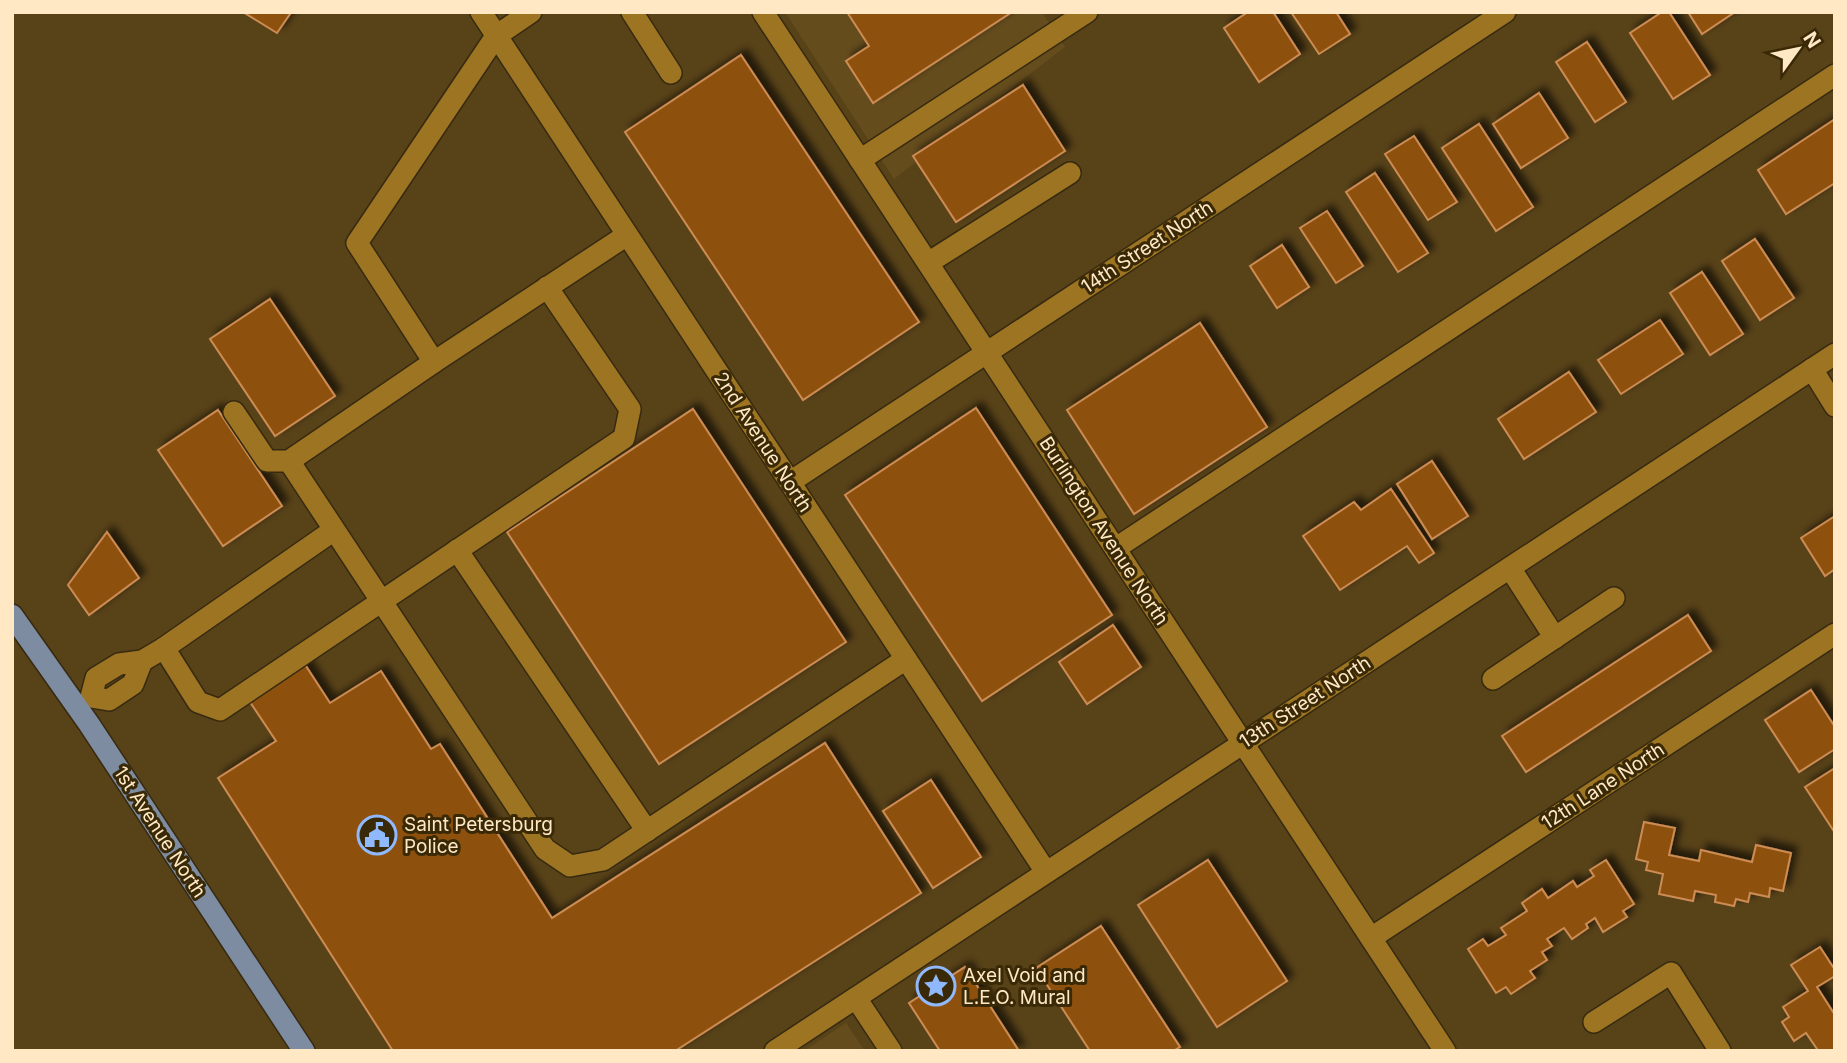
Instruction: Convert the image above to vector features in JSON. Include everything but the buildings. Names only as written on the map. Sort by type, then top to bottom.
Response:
[{"type":"main road","name":"1st Avenue North","points":[[12,615],[84,702],[304,1051]]},
{"type":"street","name":"2nd Avenue North","points":[[481,12],[1046,872]]},
{"type":"street","points":[[435,362],[357,243],[496,36],[531,12]]},
{"type":"street","points":[[632,12],[671,73]]},
{"type":"street","name":"Burlington Avenue North","points":[[763,12],[1445,1051]]},
{"type":"street","points":[[860,160],[1087,12]]},
{"type":"street","name":"14th Street North","points":[[789,482],[1505,12]]},
{"type":"street","points":[[1116,548],[1835,75]]},
{"type":"street","points":[[928,263],[1070,173]]},
{"type":"street","points":[[234,412],[267,461],[289,461],[627,235]]},
{"type":"street","points":[[164,648],[198,702],[220,710],[624,438],[630,410],[547,287]]},
{"type":"street","name":"13th Street North","points":[[775,1051],[1835,354]]},
{"type":"street","points":[[1812,369],[1835,406]]},
{"type":"street","points":[[289,461],[545,849],[570,866],[603,860],[906,659]]},
{"type":"street","points":[[84,702],[96,678],[119,663],[142,661],[164,648],[334,530]]},
{"type":"street","points":[[457,550],[647,831]]},
{"type":"street","points":[[1510,568],[1555,638]]},
{"type":"street","points":[[1493,679],[1614,598]]},
{"type":"street","name":"12th Lane North","points":[[1371,938],[1835,634]]},
{"type":"street","points":[[1594,1022],[1671,973],[1720,1051]]},
{"type":"street","points":[[856,998],[891,1051]]},
{"type":"shaded area","points":[[785,12],[1042,12],[1065,47],[894,179]]},
{"type":"shaded area","points":[[846,1023],[865,1051],[804,1051]]},
{"type":"place","name":"Saint Petersburg Police","points":[[377,835]]},
{"type":"place","name":"Axel Void and L.E.O. Mural","points":[[936,986]]}]
